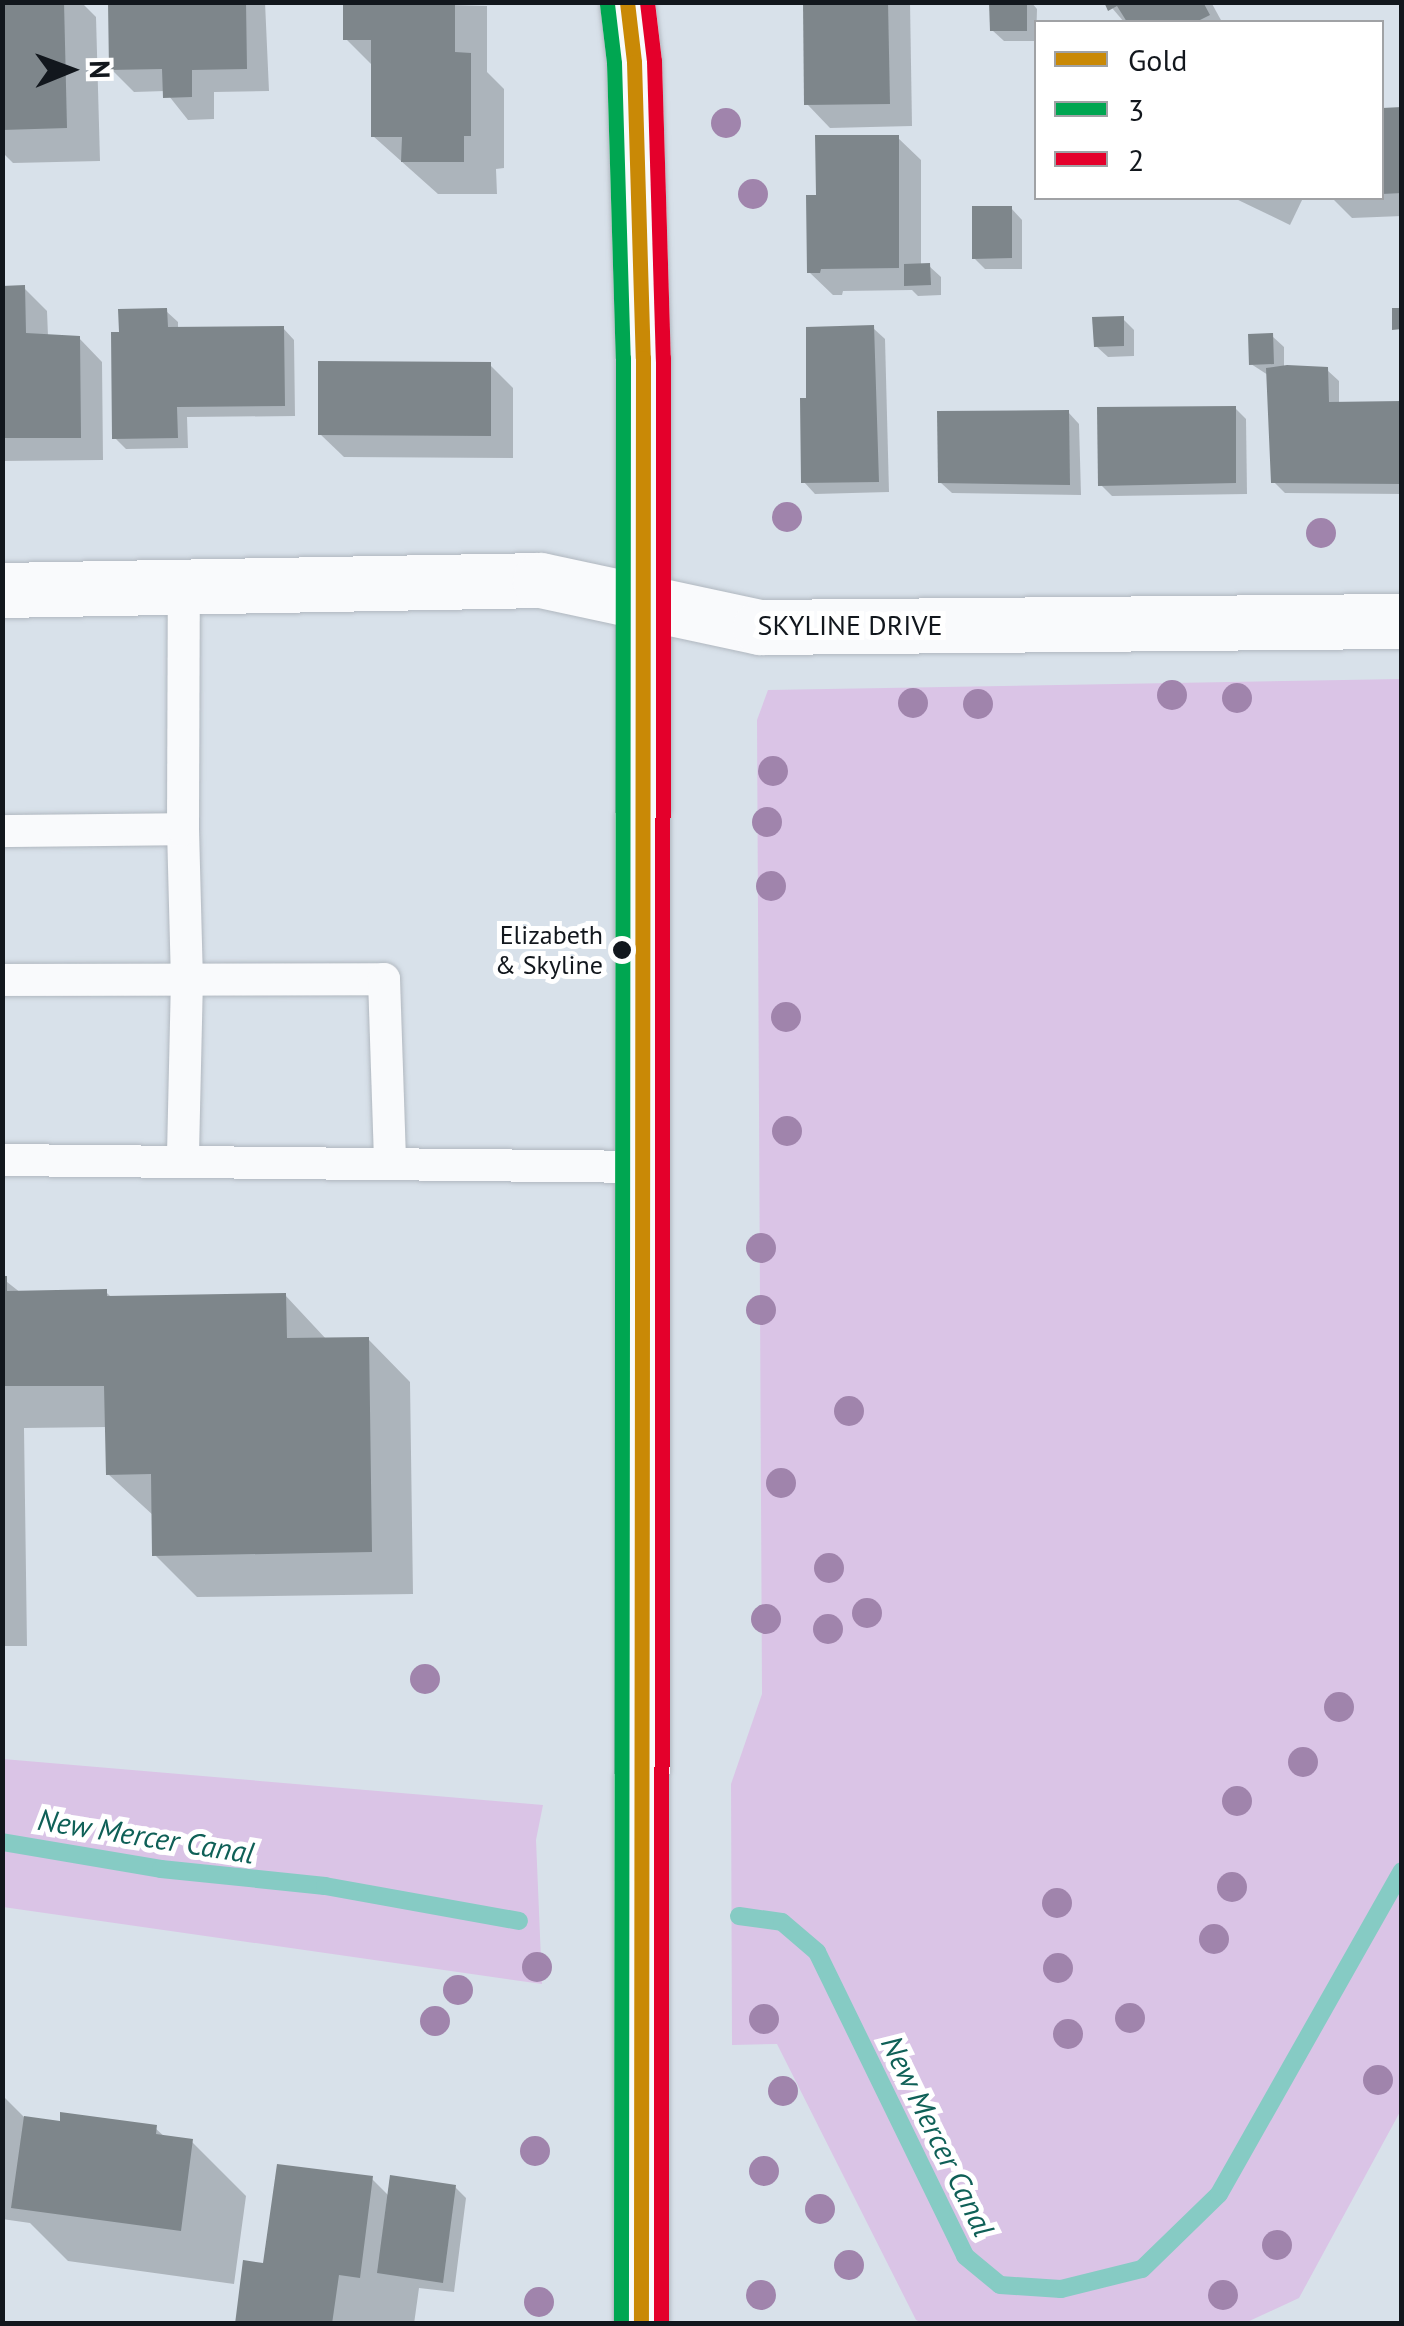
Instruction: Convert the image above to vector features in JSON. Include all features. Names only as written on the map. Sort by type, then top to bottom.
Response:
[{"type":"main road","points":[[627,2],[638,177],[643,603],[641,2324]]},
{"type":"main road","name":"SKYLINE DRIVE","points":[[2,590],[540,580],[760,628],[1402,621]]},
{"type":"lane","points":[[183,1161],[187,978],[184,587]]},
{"type":"lane","points":[[2,831],[183,828]]},
{"type":"lane","points":[[2,980],[384,979],[390,1163]]},
{"type":"lane","points":[[2,1160],[644,1167]]},
{"type":"shaded area","points":[[1401,679],[1401,2110],[1299,2298],[1245,2323],[923,2323],[916,2320],[777,2044],[732,2045],[731,1784],[762,1694],[757,720],[768,690]]},
{"type":"shaded area","points":[[3,1759],[543,1805],[536,1840],[542,1984],[3,1907]]},
{"type":"building","points":[[2,2],[64,2],[67,128],[2,130]]},
{"type":"building","points":[[108,2],[246,2],[247,69],[192,70],[192,97],[163,98],[162,69],[109,70]]},
{"type":"building","points":[[343,2],[455,2],[455,52],[471,53],[471,136],[464,136],[464,162],[401,162],[402,137],[371,137],[371,40],[343,40]]},
{"type":"building","points":[[803,2],[888,2],[890,104],[804,105]]},
{"type":"building","points":[[989,2],[1027,2],[1027,31],[990,31]]},
{"type":"building","points":[[1104,2],[1203,2],[1210,15],[1200,20],[1126,20],[1117,6],[1108,11]]},
{"type":"building","points":[[1402,107],[1402,193],[1384,194],[1384,108]]},
{"type":"building","points":[[815,135],[899,135],[899,268],[821,269],[820,273],[807,273],[806,195],[816,195]]},
{"type":"building","points":[[972,206],[1012,206],[1012,258],[972,259]]},
{"type":"building","points":[[930,263],[931,285],[904,286],[904,264]]},
{"type":"building","points":[[25,285],[26,333],[80,336],[81,438],[2,438],[2,286]]},
{"type":"building","points":[[167,308],[168,327],[284,326],[285,406],[177,407],[178,438],[112,439],[111,332],[119,332],[118,309]]},
{"type":"building","points":[[1392,308],[1402,308],[1402,329],[1392,330]]},
{"type":"building","points":[[1124,316],[1124,346],[1094,347],[1092,317]]},
{"type":"building","points":[[874,325],[879,482],[801,483],[800,398],[806,398],[806,327]]},
{"type":"building","points":[[1273,333],[1274,364],[1249,365],[1248,334]]},
{"type":"building","points":[[318,361],[491,362],[491,436],[318,435]]},
{"type":"building","points":[[1328,367],[1329,402],[1402,401],[1402,484],[1271,483],[1266,368]]},
{"type":"building","points":[[1236,406],[1236,483],[1098,486],[1097,407]]},
{"type":"building","points":[[1069,410],[1070,485],[938,483],[937,411]]},
{"type":"building","points":[[2,1276],[7,1276],[7,1291],[107,1289],[107,1296],[286,1293],[287,1338],[369,1337],[372,1552],[152,1556],[151,1474],[106,1475],[104,1386],[2,1386]]},
{"type":"building","points":[[60,2112],[157,2125],[156,2134],[193,2139],[181,2231],[11,2208],[24,2116],[60,2121]]},
{"type":"building","points":[[277,2164],[373,2176],[360,2278],[339,2275],[332,2324],[235,2324],[243,2260],[263,2263]]},
{"type":"building","points":[[390,2175],[456,2185],[443,2283],[377,2273]]},
{"type":"waterway","name":"New Mercer Canal","points":[[2,1842],[161,1869],[325,1886],[519,1921]]},
{"type":"waterway","name":"New Mercer Canal","points":[[739,1916],[782,1922],[817,1952],[965,2256],[1000,2285],[1061,2289],[1142,2269],[1219,2194],[1402,1871]]},
{"type":"transit line","name":"Gold","points":[[627,2],[634,62],[643,358],[641,2324]]},
{"type":"transit line","name":"2","points":[[647,2],[654,61],[663,358],[661,2324]]},
{"type":"transit line","name":"3","points":[[607,4],[614,63],[623,358],[621,2324]]},
{"type":"place","name":"Elizabeth & Skyline","points":[[622,950]]}]
